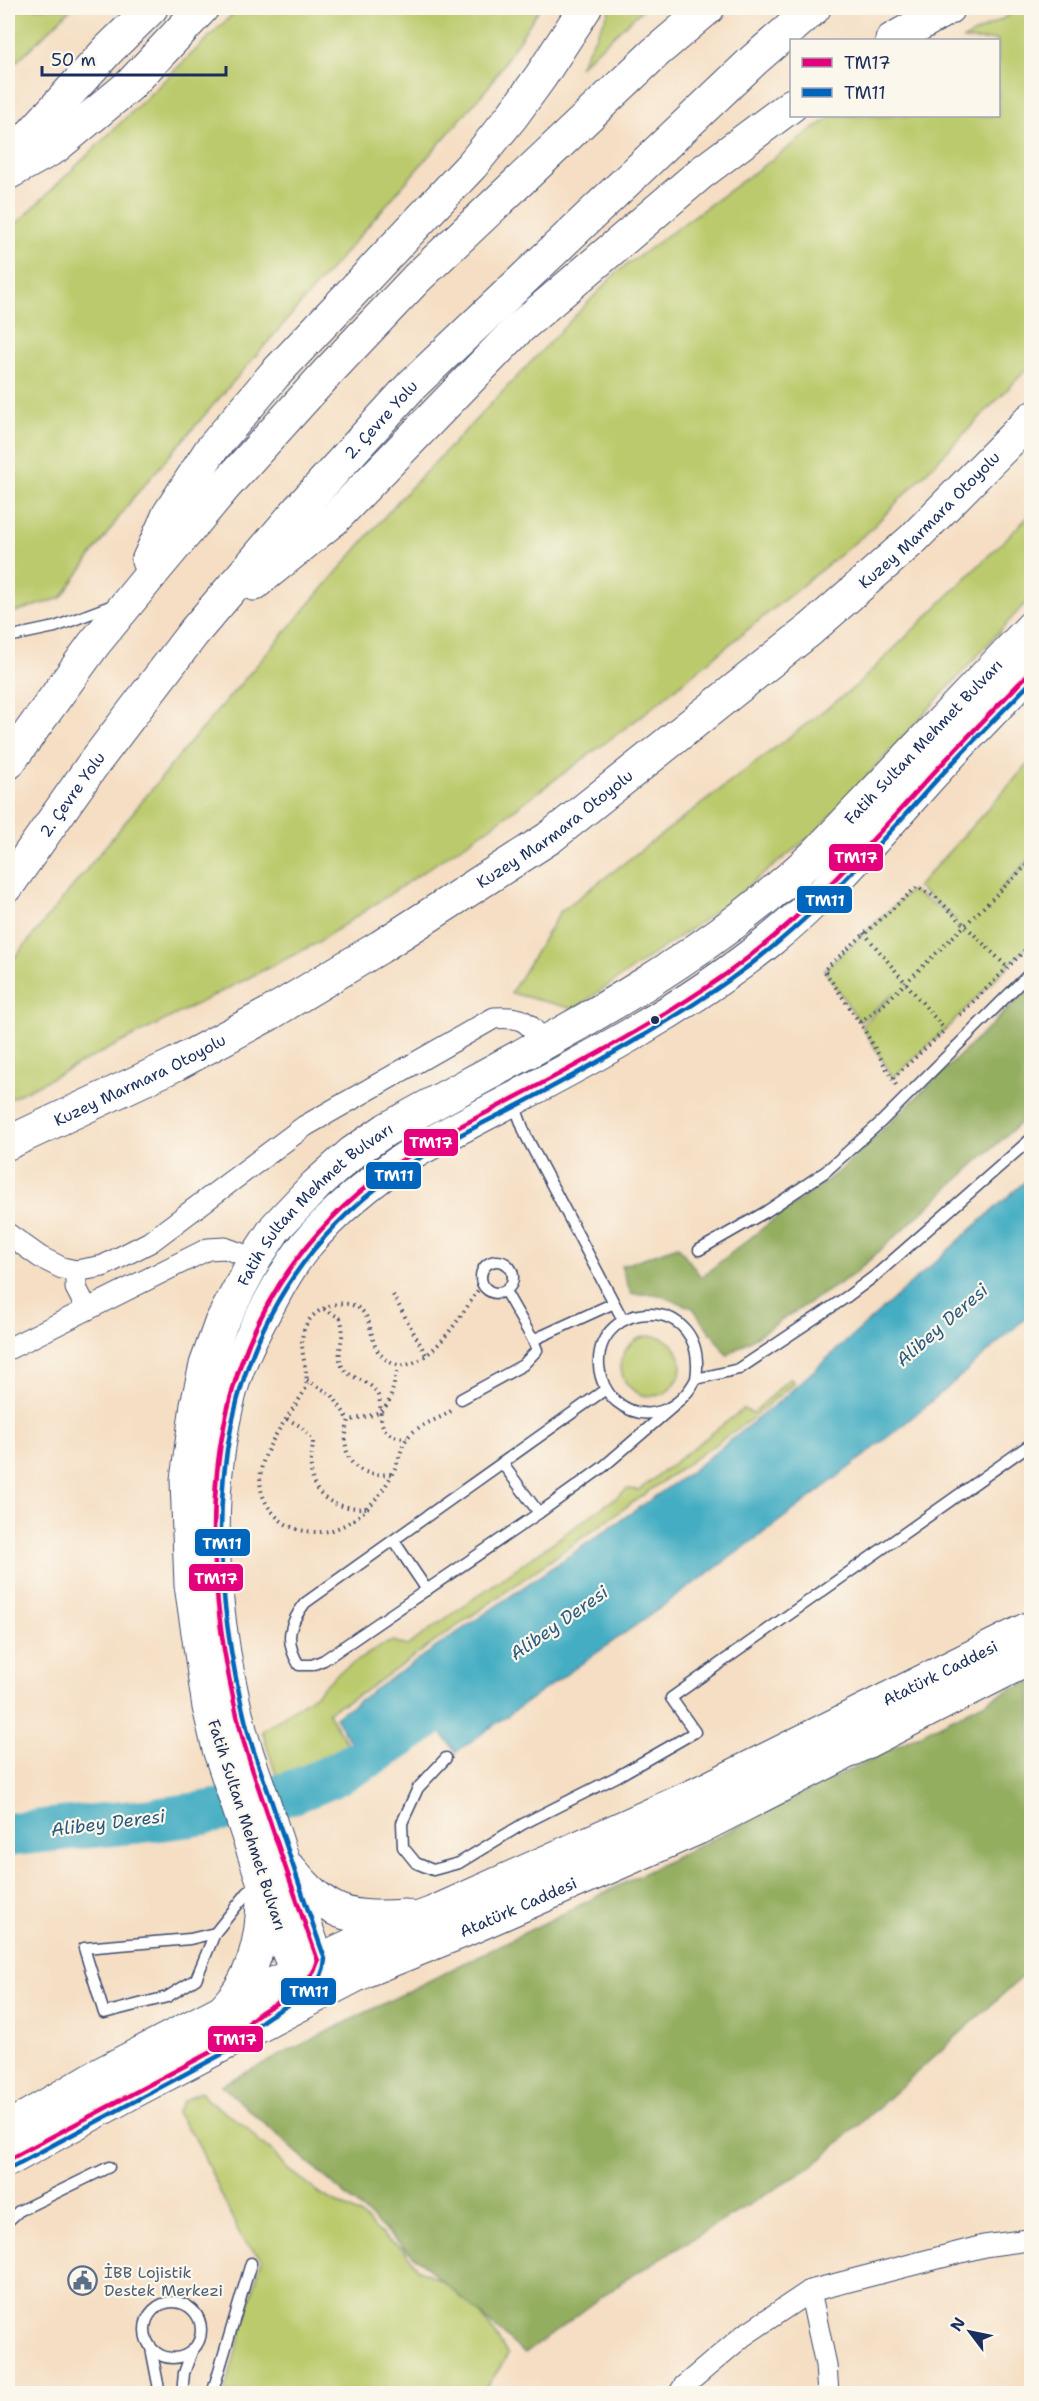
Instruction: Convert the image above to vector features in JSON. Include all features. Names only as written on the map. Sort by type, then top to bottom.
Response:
[{"type":"main road","points":[[8,160],[108,50],[151,8]]},
{"type":"main road","points":[[8,173],[55,147],[130,85],[202,8]]},
{"type":"main road","points":[[131,598],[169,514],[210,452],[274,375],[472,165],[541,76],[585,8]]},
{"type":"main road","points":[[8,763],[131,598],[225,486],[327,373],[417,278],[656,52],[708,8]]},
{"type":"main road","name":"2. Çevre Yolu","points":[[8,885],[91,767],[194,632],[301,507],[412,384],[754,60],[814,8]]},
{"type":"main road","points":[[894,39],[948,8]]},
{"type":"main road","points":[[194,632],[333,520],[517,330],[701,173],[790,106]]},
{"type":"main road","name":"Kuzey Marmara Otoyolu","points":[[8,1143],[176,1064],[269,1014],[380,947],[549,838],[811,629],[912,539],[1032,418]]},
{"type":"main road","name":"Fatih Sultan Mehmet Bulvarı","points":[[273,1858],[201,1662],[191,1585],[187,1480],[197,1405],[206,1365],[221,1323],[255,1259],[284,1218],[316,1185],[352,1154],[387,1129],[655,980],[781,888],[1032,627]]},
{"type":"main road","name":"Fatih Sultan Mehmet Bulvarı","points":[[314,1976],[230,1741],[228,1676],[219,1612],[215,1553],[218,1451],[231,1388],[250,1338],[279,1285],[306,1245],[342,1207],[379,1175],[416,1150],[656,1019],[725,975],[797,918],[1032,669]]},
{"type":"main road","points":[[543,1042],[560,1072]]},
{"type":"main road","points":[[496,1068],[512,1098]]},
{"type":"main road","name":"Atatürk Caddesi","points":[[8,2160],[230,2024],[314,1976],[368,1938],[434,1913],[697,1794],[1032,1627]]},
{"type":"main road","name":"Atatürk Caddesi","points":[[314,1976],[364,1971],[463,1931],[699,1828],[1032,1657]]},
{"type":"main road","points":[[273,1858],[312,1895],[340,1912],[373,1918],[434,1913]]},
{"type":"main road","points":[[230,2024],[237,1996],[247,1979],[253,1960],[273,1858]]},
{"type":"main road","name":"Atatürk Caddesi","points":[[8,2128],[98,2076],[230,2024]]},
{"type":"street","points":[[8,1234],[40,1257],[62,1268],[76,1271],[103,1266],[150,1242],[305,1126],[494,1018],[507,1017],[528,1023],[543,1042]]},
{"type":"street","points":[[8,1349],[208,1249],[225,1248],[255,1259]]},
{"type":"street","points":[[76,1271],[76,1288],[87,1309]]},
{"type":"street","points":[[679,2394],[684,2386],[743,2336],[810,2291],[984,2246],[1031,2243]]},
{"type":"street","points":[[810,2291],[826,2365],[828,2394]]},
{"type":"lane","points":[[8,637],[55,627],[131,598]]},
{"type":"lane","points":[[699,1250],[767,1211],[825,1172],[904,1099],[1032,971]]},
{"type":"lane","points":[[512,1098],[526,1136],[623,1320]]},
{"type":"lane","points":[[696,1379],[739,1369],[848,1296],[876,1275],[1032,1138]]},
{"type":"lane","points":[[497,1260],[511,1267],[513,1277],[510,1287],[505,1291],[490,1292],[482,1284],[481,1273],[487,1264],[497,1260]]},
{"type":"lane","points":[[461,1399],[523,1365],[537,1350],[505,1291]]},
{"type":"lane","points":[[533,1340],[614,1303]]},
{"type":"lane","points":[[606,1389],[305,1603],[294,1616],[289,1630],[293,1656],[299,1665],[312,1665],[324,1660],[539,1513],[603,1467],[688,1394],[696,1379],[699,1362],[695,1345],[686,1330],[673,1319],[656,1314],[639,1314],[623,1320],[611,1330],[602,1344],[599,1359],[600,1375],[606,1389],[616,1401],[630,1410],[645,1413],[661,1412],[675,1405]]},
{"type":"lane","points":[[446,1758],[418,1788],[402,1823],[403,1847],[416,1863],[433,1870],[459,1863],[523,1824],[618,1776],[695,1732],[671,1698],[1032,1443]]},
{"type":"lane","points":[[502,1463],[539,1513]]},
{"type":"lane","points":[[394,1540],[427,1590]]},
{"type":"lane","points":[[215,1933],[190,1939],[84,1948],[104,2013],[166,1997],[196,1979],[215,1933],[273,1858]]},
{"type":"lane","points":[[8,2221],[20,2211],[109,2167]]},
{"type":"lane","points":[[212,2394],[251,2263]]},
{"type":"lane","points":[[160,2394],[151,2348],[144,2330],[146,2320],[157,2306],[175,2301],[192,2308],[201,2325],[201,2334],[184,2373],[182,2394]]},
{"type":"lane","points":[[151,2348],[157,2354],[176,2358],[193,2350]]},
{"type":"path","points":[[860,1022],[882,1006],[904,982],[1032,860]]},
{"type":"path","points":[[904,1099],[860,1022],[824,970],[917,886],[936,897],[1007,967]]},
{"type":"path","points":[[864,933],[945,1030]]},
{"type":"path","points":[[892,1078],[945,1030],[1032,943]]},
{"type":"path","points":[[461,1399],[440,1419],[421,1427],[408,1438],[401,1448],[384,1487],[367,1508],[344,1526],[322,1532],[301,1531],[288,1527],[275,1516],[267,1505],[262,1490],[260,1471],[273,1437],[299,1401],[307,1380],[302,1360],[303,1333],[314,1312],[344,1302],[355,1306],[364,1314],[379,1353],[389,1363],[405,1366],[439,1345],[482,1284]]},
{"type":"path","points":[[393,1296],[426,1355]]},
{"type":"path","points":[[323,1309],[340,1318],[344,1327],[339,1356],[342,1366],[346,1372],[375,1390],[379,1414],[383,1427],[388,1433],[394,1437],[408,1438]]},
{"type":"path","points":[[349,1420],[379,1414],[386,1407],[392,1394],[398,1366]]},
{"type":"path","points":[[307,1380],[333,1395],[349,1420],[345,1442],[346,1454],[356,1467],[376,1476],[391,1474]]},
{"type":"path","points":[[287,1419],[302,1427],[313,1440],[311,1468],[318,1494],[342,1507],[367,1508]]},
{"type":"green space","points":[[8,8],[72,8],[8,70]]},
{"type":"green space","points":[[239,8],[540,8],[489,86],[133,498],[61,598],[8,614],[8,232]]},
{"type":"green space","points":[[611,8],[644,8],[579,67]]},
{"type":"green space","points":[[1023,8],[1032,8],[1031,365],[869,531],[639,718],[489,828],[315,944],[8,1100],[8,966],[182,752],[398,501],[617,272],[831,117],[1000,117],[1000,39],[964,39]]},
{"type":"green space","points":[[1031,514],[1031,597],[816,832],[718,910],[574,1009],[511,993],[560,912],[856,686]]},
{"type":"green space","points":[[1031,761],[1031,857],[997,893],[1031,860],[1031,943],[945,1030],[893,1078],[862,1026],[895,992],[860,1022],[824,970],[911,890],[957,920],[917,887]]},
{"type":"green space","points":[[1031,987],[1031,1113],[854,1274],[727,1355],[693,1308],[656,1294],[631,1294],[621,1266],[678,1246],[701,1277],[842,1169]]},
{"type":"green space","points":[[651,1336],[668,1341],[676,1349],[681,1366],[676,1383],[668,1391],[651,1396],[634,1391],[626,1383],[621,1366],[626,1349],[634,1341]]},
{"type":"green space","points":[[790,1378],[794,1383],[751,1419],[362,1693],[327,1712],[355,1755],[296,1785],[281,1790],[262,1731],[316,1694],[338,1673],[382,1645],[394,1641],[407,1646],[628,1489],[639,1490],[743,1409],[753,1413]]},
{"type":"green space","points":[[1031,1679],[1031,1969],[813,2166],[623,2281],[525,2354],[221,2085]]},
{"type":"green space","points":[[201,2091],[208,2101],[230,2115],[248,2129],[261,2144],[272,2150],[286,2168],[319,2193],[360,2215],[386,2238],[404,2249],[419,2270],[445,2282],[468,2299],[508,2355],[483,2393],[224,2393],[262,2259],[242,2239],[196,2140],[176,2113],[183,2101]]},
{"type":"water","points":[[1031,1176],[1031,1313],[945,1390],[803,1503],[631,1629],[456,1752],[424,1710],[359,1756],[335,1717],[689,1473],[782,1399]]},
{"type":"waterway","name":"Alibey Deresi","points":[[8,1835],[164,1819],[241,1806],[279,1796],[316,1783],[359,1762],[477,1681]]},
{"type":"transit line","name":"TM17","points":[[8,2160],[237,2038],[256,2016],[300,1988],[307,1981],[318,1961],[242,1737],[224,1650],[215,1572],[215,1495],[225,1422],[246,1351],[279,1285],[327,1224],[389,1169],[435,1140],[649,1024],[754,953],[832,883],[1032,670]]},
{"type":"transit line","name":"TM11","points":[[12,2167],[241,2044],[260,2023],[310,1990],[323,1972],[325,1959],[247,1728],[231,1651],[222,1574],[222,1498],[232,1424],[252,1355],[285,1289],[332,1229],[394,1175],[442,1145],[629,1044],[704,998],[757,960],[836,888],[1032,681]]},
{"type":"place","name":"İBB Lojistik Destek Merkezi","points":[[83,2281]]}]
